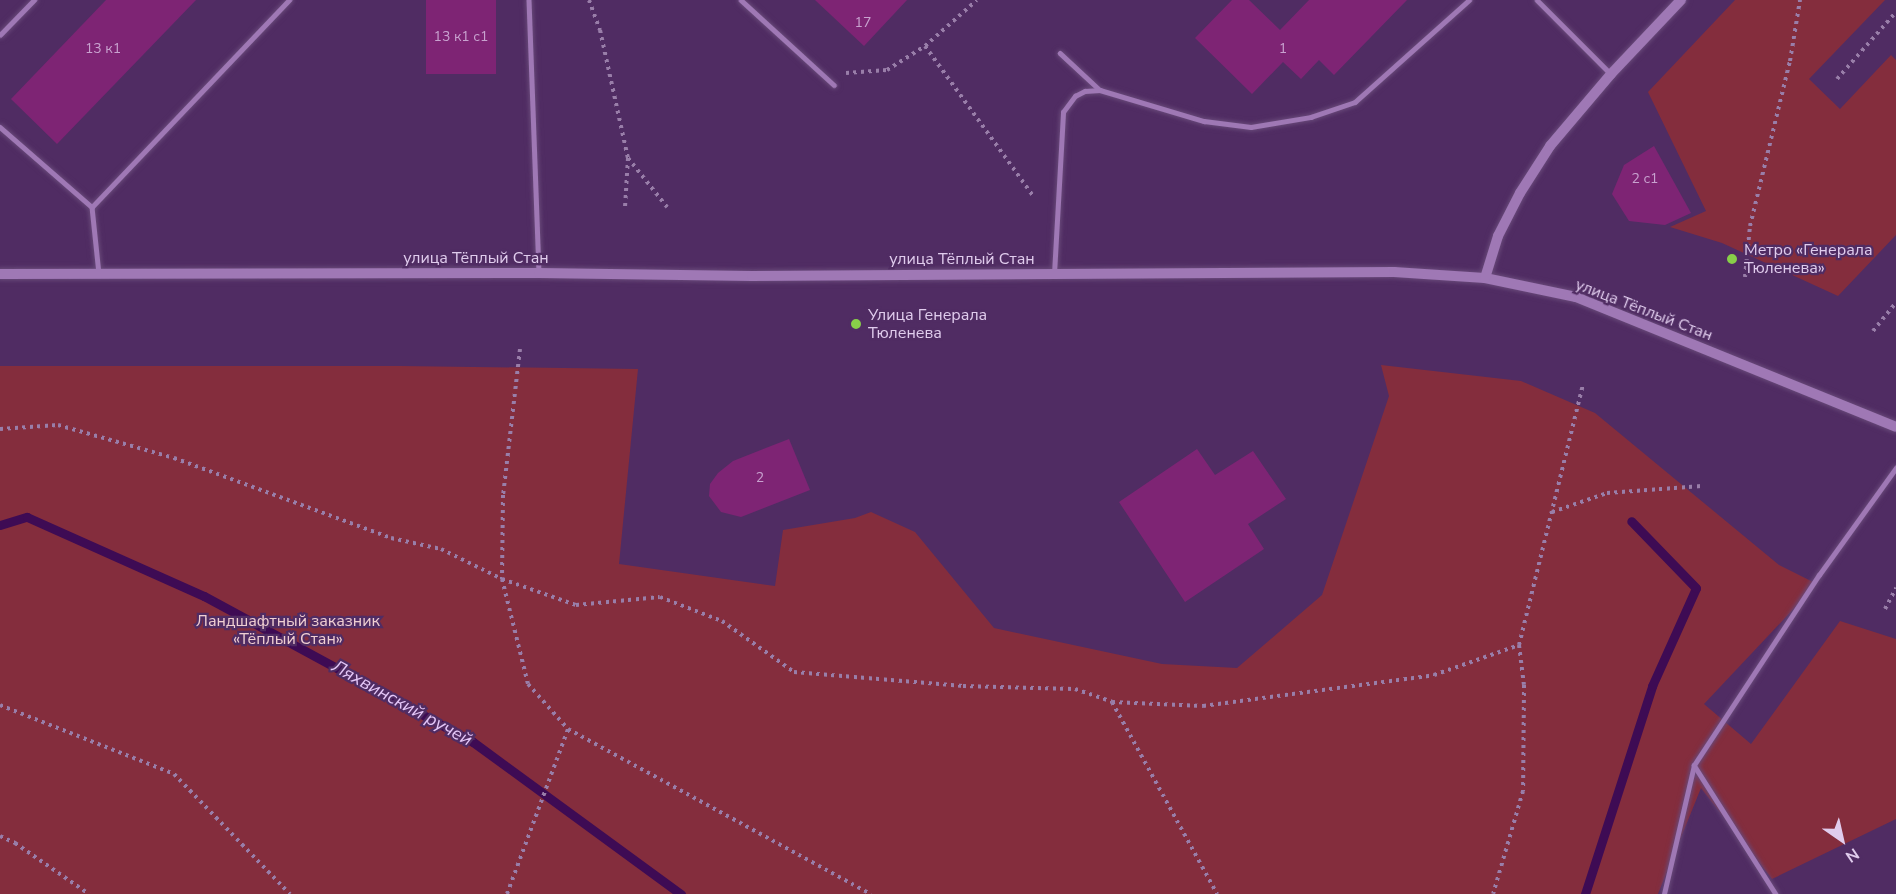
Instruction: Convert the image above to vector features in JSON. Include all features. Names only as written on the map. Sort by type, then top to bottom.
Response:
[{"type":"street","points":[[1485,278],[1498,236],[1520,193],[1550,146],[1611,74],[1681,0]]},
{"type":"street","name":"улица Тёплый Стан","points":[[0,274],[539,273],[752,276],[1394,272],[1485,278],[1575,297],[1896,427]]},
{"type":"lane","points":[[0,35],[34,0]]},
{"type":"lane","points":[[92,207],[289,0]]},
{"type":"lane","points":[[529,0],[539,273]]},
{"type":"lane","points":[[741,0],[834,85]]},
{"type":"lane","points":[[1054,274],[1064,112],[1075,96],[1085,91],[1100,90],[1216,123],[1251,127],[1311,117],[1355,102],[1469,0]]},
{"type":"lane","points":[[1537,0],[1611,74]]},
{"type":"lane","points":[[1060,53],[1100,90]]},
{"type":"lane","points":[[0,127],[92,207],[99,274]]},
{"type":"lane","points":[[1664,894],[1694,765],[1819,575],[1896,468]]},
{"type":"lane","points":[[1694,765],[1776,894]]},
{"type":"path","points":[[589,0],[600,30],[628,158],[625,207]]},
{"type":"path","points":[[822,75],[887,70],[925,46],[977,0]]},
{"type":"path","points":[[1745,277],[1750,226],[1790,61],[1800,0]]},
{"type":"path","points":[[1837,79],[1896,12]]},
{"type":"path","points":[[925,46],[1033,196]]},
{"type":"path","points":[[628,158],[667,207]]},
{"type":"path","points":[[1873,331],[1896,303]]},
{"type":"path","points":[[520,349],[503,495],[502,579],[528,684],[568,729],[871,894]]},
{"type":"path","points":[[1493,894],[1523,791],[1524,686],[1519,645],[1583,384]]},
{"type":"path","points":[[0,429],[58,425],[174,458],[392,538],[441,549],[502,579],[576,606],[660,597],[722,621],[794,672],[963,686],[1075,689],[1112,702],[1203,706],[1434,675],[1519,645]]},
{"type":"path","points":[[1551,512],[1607,493],[1702,486]]},
{"type":"path","points":[[1885,609],[1896,588]]},
{"type":"path","points":[[1112,702],[1217,894]]},
{"type":"path","points":[[0,705],[174,774],[290,894]]},
{"type":"path","points":[[507,894],[542,806],[568,729]]},
{"type":"path","points":[[0,836],[15,843],[90,894]]},
{"type":"green space","points":[[1735,0],[1885,0],[1809,79],[1840,109],[1891,55],[1896,60],[1896,235],[1838,296],[1722,243],[1670,227],[1706,211],[1648,92]]},
{"type":"green space","name":"Ландшафтный заказник «Тёплый Стан»","points":[[1381,365],[1521,381],[1595,413],[1779,565],[1817,584],[1704,704],[1751,744],[1840,621],[1896,639],[1896,819],[1772,879],[1701,788],[1658,894],[0,894],[0,366],[400,366],[638,369],[619,564],[775,586],[783,530],[855,518],[871,512],[915,532],[994,628],[1162,664],[1237,668],[1322,595],[1389,396]]},
{"type":"building","points":[[106,0],[196,0],[57,144],[11,99]]},
{"type":"building","points":[[426,0],[496,0],[496,74],[426,74]]},
{"type":"building","points":[[815,0],[907,0],[864,46]]},
{"type":"building","points":[[1232,0],[1249,0],[1280,30],[1309,0],[1407,0],[1334,75],[1319,60],[1301,79],[1283,62],[1252,94],[1195,38]]},
{"type":"building","points":[[1654,146],[1691,213],[1665,225],[1629,221],[1612,194],[1624,165]]},
{"type":"building","points":[[789,439],[810,490],[741,517],[721,512],[709,496],[710,484],[718,473],[733,461]]},
{"type":"building","points":[[1197,449],[1215,475],[1253,451],[1286,499],[1248,524],[1264,549],[1185,602],[1119,502]]},
{"type":"waterway","name":"Ляхвинский ручей","points":[[0,525],[27,517],[204,596],[473,742],[681,894]]},
{"type":"waterway","points":[[1585,894],[1652,686],[1696,588],[1631,521]]},
{"type":"place","name":"Метро «Генерала Тюленева»","points":[[1732,259]]},
{"type":"place","name":"Улица Генерала Тюленева","points":[[856,324]]}]
